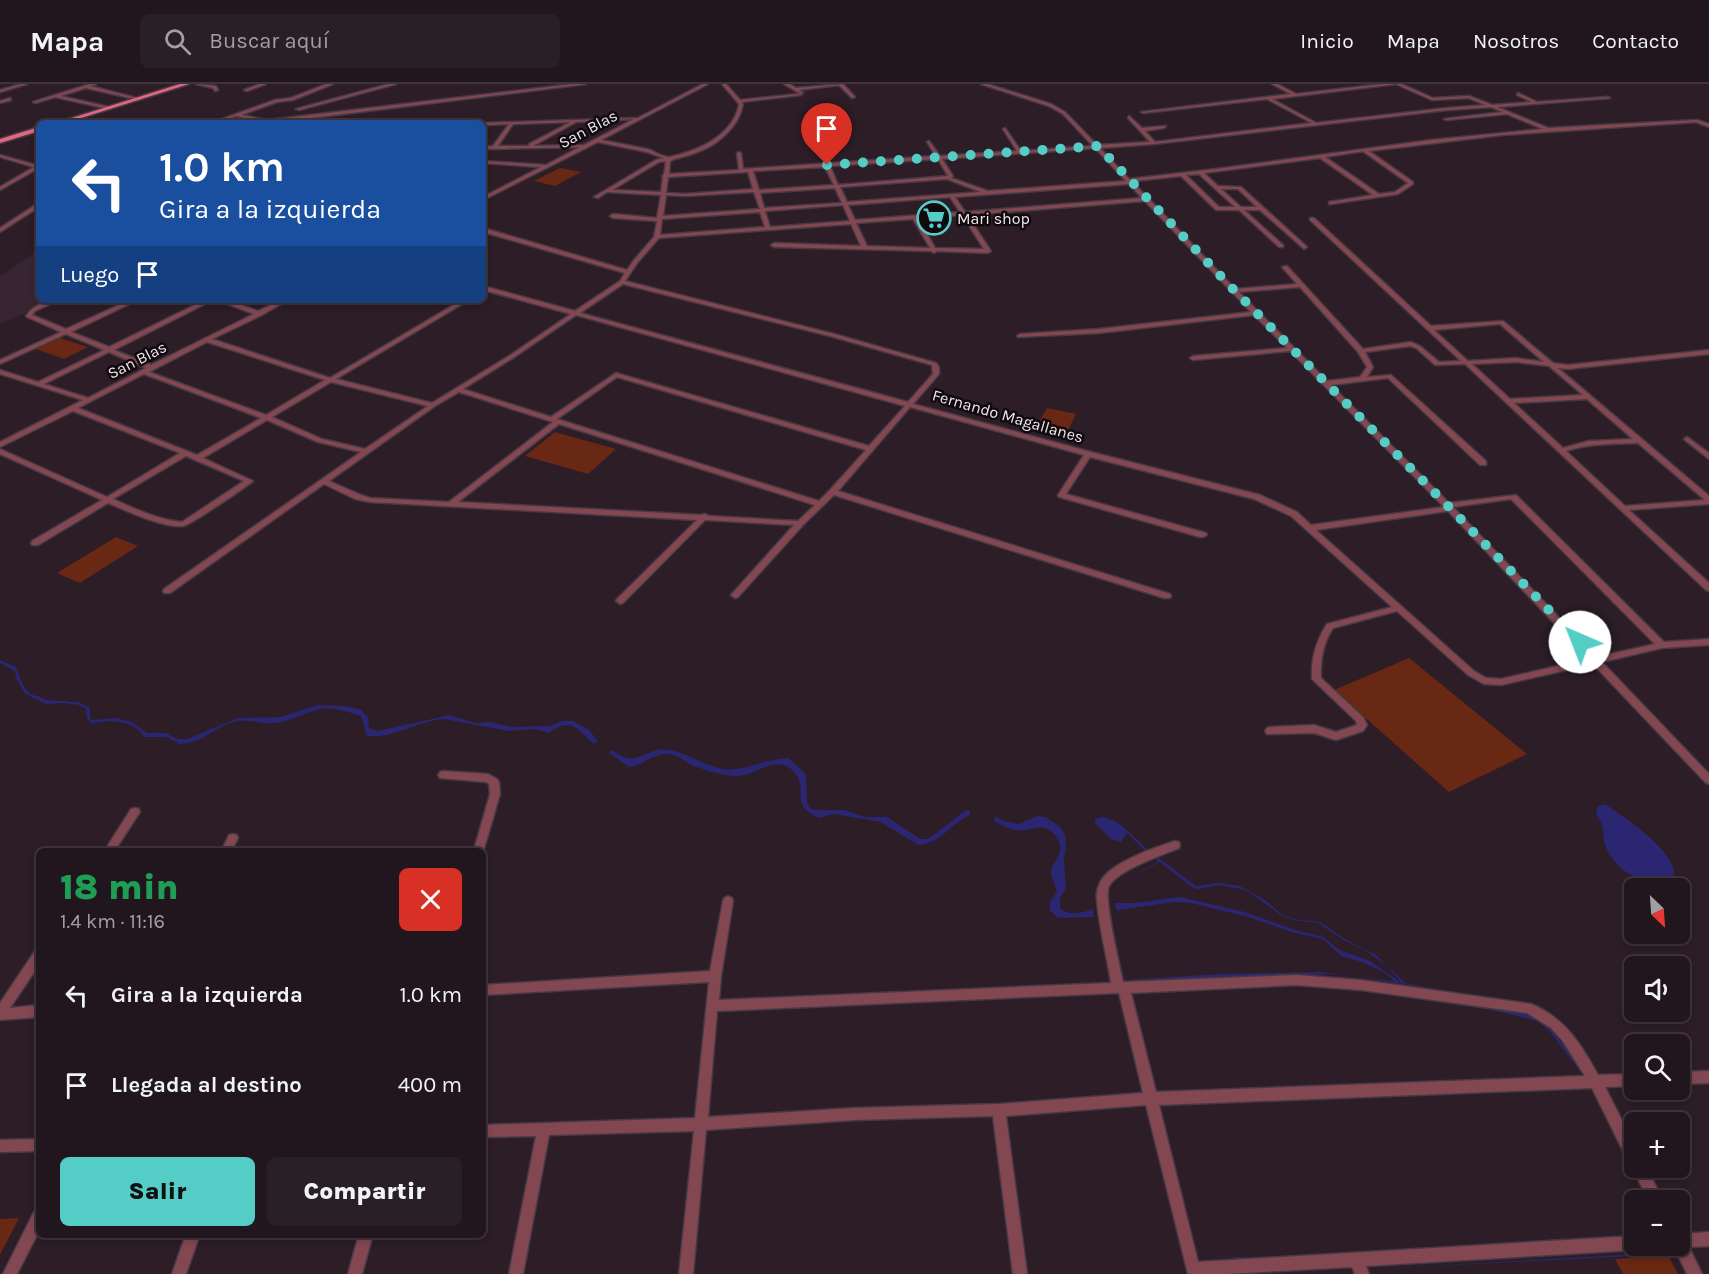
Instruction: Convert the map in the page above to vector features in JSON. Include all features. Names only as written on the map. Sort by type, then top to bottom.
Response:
[{"type":"main road","points":[[69,120],[186,84]]},
{"type":"main road","points":[[0,141],[36,130]]},
{"type":"street","points":[[0,91],[25,84]]},
{"type":"street","points":[[34,102],[94,84]]},
{"type":"street","points":[[198,84],[211,85],[216,90]]},
{"type":"street","points":[[246,90],[264,84]]},
{"type":"street","points":[[222,120],[276,101],[292,99],[328,84]]},
{"type":"street","points":[[366,84],[384,88]]},
{"type":"street","points":[[292,99],[302,104],[296,109],[394,84]]},
{"type":"street","points":[[278,120],[584,84]]},
{"type":"street","points":[[695,84],[705,85]]},
{"type":"street","points":[[596,197],[652,164],[696,152],[721,136],[741,108],[739,101],[724,84]]},
{"type":"street","points":[[786,84],[797,89],[841,84],[853,97]]},
{"type":"street","points":[[983,84],[1058,108],[1098,146],[1234,291],[1449,506],[1709,780]]},
{"type":"street","points":[[1274,84],[1297,96]]},
{"type":"street","points":[[1143,111],[1396,84],[1432,99],[1469,98],[1548,129]]},
{"type":"street","name":"San Blas","points":[[486,197],[705,85]]},
{"type":"street","points":[[85,87],[139,99]]},
{"type":"street","points":[[739,101],[801,95],[797,89]]},
{"type":"street","points":[[1518,94],[1536,103]]},
{"type":"street","points":[[55,96],[108,108]]},
{"type":"street","points":[[664,176],[1154,143],[1314,123],[1489,105],[1608,98]]},
{"type":"street","points":[[0,102],[10,99]]},
{"type":"street","points":[[1269,99],[1314,123]]},
{"type":"street","points":[[1446,119],[1508,112]]},
{"type":"street","points":[[271,120],[284,113]]},
{"type":"street","points":[[236,115],[258,120]]},
{"type":"street","points":[[1129,117],[1154,143]]},
{"type":"street","points":[[486,124],[639,118]]},
{"type":"street","points":[[613,216],[659,219],[1058,188],[1201,173],[1472,136],[1548,129],[1696,120],[1709,126]]},
{"type":"street","points":[[528,147],[576,121]]},
{"type":"street","points":[[495,147],[512,123]]},
{"type":"street","points":[[1140,130],[1164,127]]},
{"type":"street","points":[[1005,129],[1019,151]]},
{"type":"street","points":[[597,140],[670,158]]},
{"type":"street","points":[[929,142],[951,176],[947,178]]},
{"type":"street","points":[[486,148],[585,146]]},
{"type":"street","points":[[1331,203],[1396,193],[1412,183],[1366,151]]},
{"type":"street","points":[[738,153],[741,171]]},
{"type":"street","points":[[0,156],[36,166]]},
{"type":"street","points":[[1322,157],[1378,196]]},
{"type":"street","points":[[167,591],[365,451],[577,314],[622,282],[657,237],[664,176],[670,158]]},
{"type":"street","points":[[486,162],[547,166]]},
{"type":"street","points":[[827,165],[865,248]]},
{"type":"street","points":[[0,189],[36,168]]},
{"type":"street","points":[[750,170],[768,228]]},
{"type":"street","points":[[1201,173],[1281,246]]},
{"type":"street","points":[[1184,175],[1218,209],[1262,208]]},
{"type":"street","points":[[607,191],[662,195],[837,187],[947,178],[988,193]]},
{"type":"street","points":[[1217,187],[1239,188],[1304,247]]},
{"type":"street","points":[[1058,188],[1070,205]]},
{"type":"street","points":[[774,245],[988,251],[952,196]]},
{"type":"street","points":[[657,237],[1148,199]]},
{"type":"street","points":[[0,230],[36,207]]},
{"type":"street","points":[[915,217],[934,250]]},
{"type":"street","points":[[1312,219],[1709,588]]},
{"type":"street","points":[[486,231],[628,272]]},
{"type":"street","points":[[1285,267],[1361,351],[1370,367],[1362,379]]},
{"type":"street","points":[[622,282],[832,335],[934,364],[936,367],[936,374],[872,449],[833,492],[800,523],[735,595]]},
{"type":"street","points":[[1234,291],[1301,285]]},
{"type":"street","name":"Fernando Magallanes","points":[[486,290],[1088,454],[1257,497],[1294,514],[1471,672],[1484,681],[1493,683],[1596,659]]},
{"type":"street","points":[[50,303],[33,310],[29,316],[152,368]]},
{"type":"street","points":[[0,362],[128,303]]},
{"type":"street","points":[[39,384],[204,303]]},
{"type":"street","points":[[229,303],[260,314]]},
{"type":"street","name":"San Blas","points":[[0,445],[280,303]]},
{"type":"street","points":[[198,458],[461,303]]},
{"type":"street","points":[[1020,336],[1099,331],[1256,313]]},
{"type":"street","points":[[1431,328],[1501,322],[1709,501]]},
{"type":"street","points":[[208,340],[331,380],[433,405]]},
{"type":"street","points":[[1361,351],[1412,344],[1437,364],[1522,360],[1556,367],[1707,353]]},
{"type":"street","points":[[1193,358],[1292,349]]},
{"type":"street","points":[[0,372],[89,400]]},
{"type":"street","points":[[143,372],[267,417],[320,441],[365,451]]},
{"type":"street","points":[[450,505],[554,421],[616,375],[872,449]]},
{"type":"street","points":[[1327,383],[1389,376],[1483,463]]},
{"type":"street","points":[[459,390],[821,504]]},
{"type":"street","points":[[1508,400],[1589,397]]},
{"type":"street","points":[[0,450],[147,516],[179,526],[249,481],[186,453],[72,408]]},
{"type":"street","points":[[1687,439],[1709,457]]},
{"type":"street","points":[[1561,451],[1573,446],[1600,442],[1637,441]]},
{"type":"street","points":[[35,543],[186,453]]},
{"type":"street","points":[[1088,454],[1061,493],[1064,496],[1203,535]]},
{"type":"street","points":[[323,481],[370,500],[705,516],[800,523]]},
{"type":"street","points":[[833,492],[1167,596]]},
{"type":"street","points":[[1310,528],[1513,497],[1662,645]]},
{"type":"street","points":[[1622,508],[1709,501]]},
{"type":"street","points":[[620,601],[705,516]]},
{"type":"street","points":[[1270,731],[1314,729],[1336,736],[1360,728],[1362,725],[1359,719],[1317,679],[1316,666],[1322,638],[1326,630],[1337,623],[1399,608]]},
{"type":"street","points":[[1596,659],[1662,645],[1709,642]]},
{"type":"street","points":[[443,775],[488,777],[494,783],[495,794],[480,848]]},
{"type":"street","points":[[111,848],[135,812]]},
{"type":"street","points":[[227,848],[233,838]]},
{"type":"street","points":[[1175,844],[1117,872],[1106,880],[1102,901],[1121,989],[1193,1269],[1624,1244]]},
{"type":"street","points":[[686,1274],[711,1006],[728,902]]},
{"type":"street","points":[[0,1014],[36,960]]},
{"type":"street","points":[[486,990],[715,976]]},
{"type":"street","points":[[711,1006],[1296,980],[1361,985],[1527,1008],[1539,1013],[1563,1032],[1594,1082],[1624,1139]]},
{"type":"street","points":[[0,1014],[36,1011]]},
{"type":"street","points":[[1690,1078],[1709,1077]]},
{"type":"street","points":[[486,1131],[699,1124],[855,1114],[999,1110],[1149,1099],[1624,1081]]},
{"type":"street","points":[[999,1110],[1020,1274]]},
{"type":"street","points":[[516,1274],[544,1130]]},
{"type":"street","points":[[0,1146],[36,1145]]},
{"type":"street","points":[[10,1274],[36,1224]]},
{"type":"street","points":[[179,1274],[192,1238]]},
{"type":"street","points":[[355,1274],[365,1238]]},
{"type":"street","points":[[1690,1242],[1709,1239]]},
{"type":"street","points":[[1686,1256],[1695,1274]]},
{"type":"street","points":[[1357,1260],[1362,1274]]},
{"type":"shaded area","points":[[560,168],[581,172],[555,186],[534,181]]},
{"type":"shaded area","points":[[36,252],[36,303],[39,303],[28,312],[0,324],[0,276]]},
{"type":"shaded area","points":[[60,338],[88,347],[64,359],[36,349]]},
{"type":"shaded area","points":[[1047,408],[1076,414],[1065,436],[1035,429]]},
{"type":"shaded area","points":[[555,432],[616,449],[588,474],[525,456]]},
{"type":"shaded area","points":[[116,537],[138,546],[80,583],[57,573]]},
{"type":"shaded area","points":[[1409,658],[1527,754],[1449,792],[1334,690]]},
{"type":"shaded area","points":[[0,660],[16,667],[31,694],[45,700],[78,702],[90,708],[90,718],[93,720],[116,718],[132,722],[147,733],[166,733],[177,739],[187,739],[238,718],[281,717],[318,705],[360,709],[368,717],[369,728],[377,731],[450,715],[475,723],[489,722],[512,727],[549,726],[562,721],[573,721],[588,729],[598,741],[594,744],[579,730],[566,725],[548,733],[535,729],[509,731],[444,719],[386,735],[367,736],[361,716],[341,710],[320,709],[276,723],[237,721],[193,742],[179,744],[167,737],[144,737],[134,727],[121,722],[92,724],[87,718],[86,709],[79,705],[46,704],[25,694],[16,678],[15,671],[0,663]]},
{"type":"shaded area","points":[[660,749],[684,754],[723,769],[739,769],[789,758],[806,774],[807,803],[810,808],[844,810],[865,817],[887,817],[920,839],[928,839],[965,811],[970,810],[970,815],[940,837],[918,845],[881,822],[834,814],[819,818],[804,807],[798,777],[792,770],[779,764],[743,775],[731,776],[702,769],[671,754],[657,755],[629,767],[609,753],[612,750],[625,757],[636,758]]},
{"type":"shaded area","points":[[1605,804],[1659,846],[1673,867],[1674,877],[1638,878],[1620,867],[1605,845],[1603,828],[1596,813],[1598,806]]},
{"type":"shaded area","points":[[995,816],[1004,821],[1019,824],[1037,816],[1046,817],[1060,827],[1065,835],[1066,888],[1060,898],[1060,908],[1072,913],[1093,909],[1094,917],[1058,918],[1050,910],[1050,901],[1057,892],[1051,870],[1060,852],[1055,835],[1046,828],[1010,829],[994,821]]},
{"type":"shaded area","points":[[1102,817],[1123,826],[1151,852],[1105,872],[1145,851],[1127,833],[1121,842],[1111,839],[1095,823],[1095,819]]},
{"type":"shaded area","points":[[1159,858],[1196,886],[1220,883],[1240,886],[1265,900],[1283,915],[1293,919],[1320,922],[1345,939],[1376,955],[1405,983],[1456,992],[1355,976],[1395,981],[1385,973],[1362,962],[1341,956],[1323,939],[1191,903],[1175,902],[1117,910],[1114,903],[1136,903],[1180,897],[1245,912],[1295,930],[1324,937],[1339,950],[1368,960],[1402,983],[1387,966],[1365,950],[1345,941],[1318,923],[1293,920],[1281,915],[1246,890],[1219,885],[1193,888],[1160,862],[1117,884],[1158,862],[1156,859]]},
{"type":"shaded area","points":[[1320,972],[1337,974],[1123,980],[1220,974]]},
{"type":"shaded area","points":[[1378,993],[1521,1013],[1530,1016],[1538,1020],[1552,1031],[1582,1074],[1551,1033],[1538,1021],[1492,1010]]},
{"type":"shaded area","points":[[19,1218],[0,1255],[0,1219]]},
{"type":"shaded area","points":[[1624,1235],[1268,1260],[1209,1256],[1268,1258]]},
{"type":"shaded area","points":[[1624,1255],[1634,1256],[1376,1269]]},
{"type":"shaded area","points":[[1669,1256],[1678,1274],[1623,1274],[1615,1259]]},
{"type":"place","name":"Mari shop","points":[[934,218]]},
{"type":"route","points":[[827,165],[1098,146],[1231,287],[1580,642]]}]
